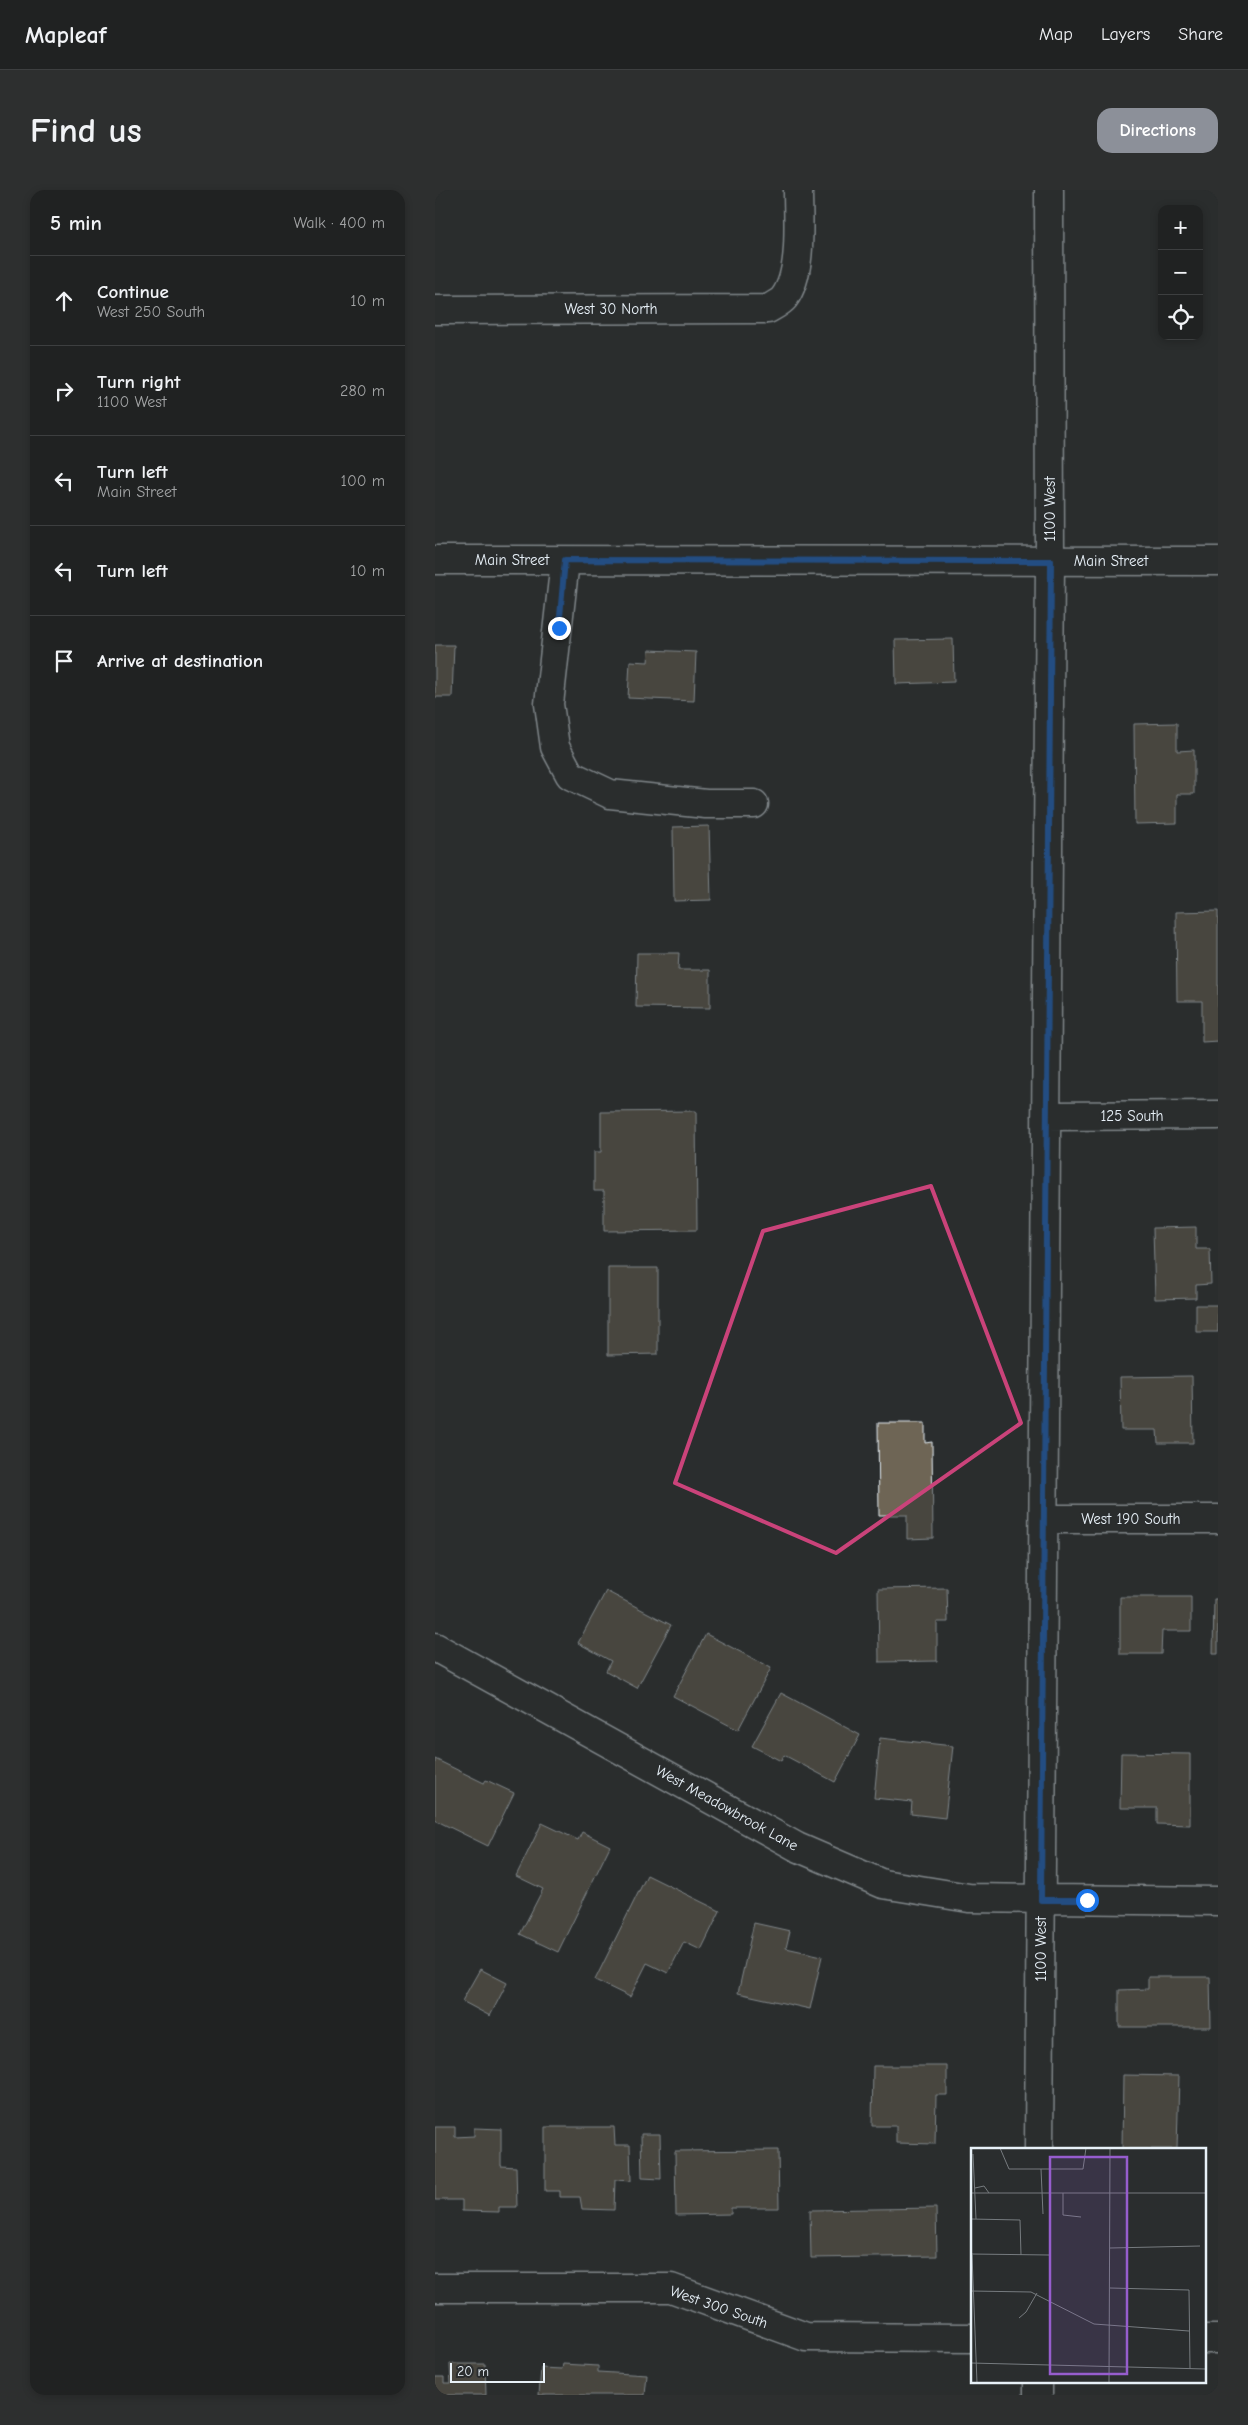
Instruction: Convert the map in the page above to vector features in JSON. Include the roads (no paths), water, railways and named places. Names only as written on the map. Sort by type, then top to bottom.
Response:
[{"type":"street","name":"West 30 North","points":[[435,310],[768,309],[784,298],[794,275],[798,245],[798,190]]},
{"type":"street","name":"1100 West","points":[[1039,2148],[1051,561],[1049,190]]},
{"type":"street","name":"Main Street","points":[[435,560],[1218,561]]},
{"type":"street","points":[[565,560],[549,704],[555,747],[570,775],[611,794],[706,804],[755,804]]},
{"type":"street","name":"125 South","points":[[1046,1116],[1218,1115]]},
{"type":"street","name":"West 190 South","points":[[1044,1519],[1218,1518]]},
{"type":"street","name":"West Meadowbrook Lane","points":[[435,1647],[797,1848],[883,1884],[969,1898],[1218,1901]]},
{"type":"street","name":"West 300 South","points":[[435,2288],[671,2288],[806,2338],[971,2338]]},
{"type":"street","points":[[1205,2339],[1218,2339]]},
{"type":"street","points":[[1038,2382],[1038,2395]]}]
